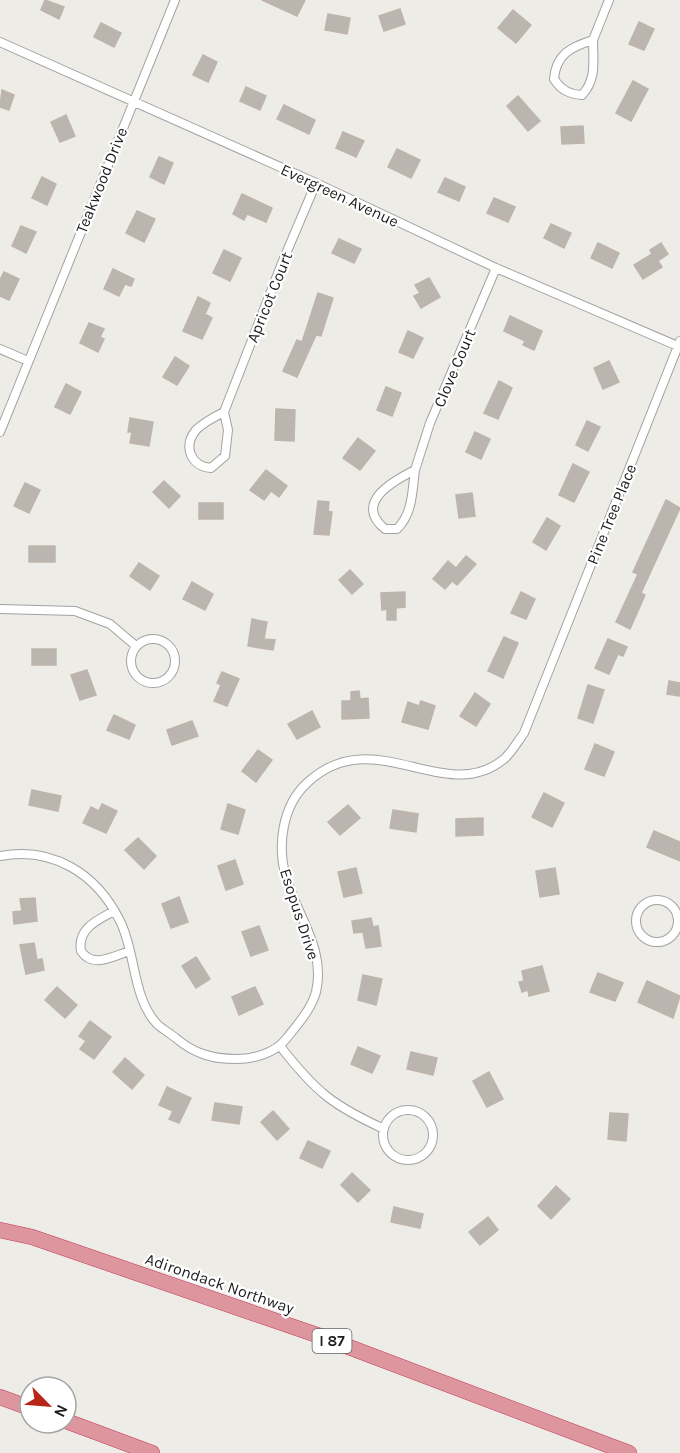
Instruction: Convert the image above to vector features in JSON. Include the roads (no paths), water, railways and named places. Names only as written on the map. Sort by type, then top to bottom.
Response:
[{"type":"highway","points":[[0,1224],[32,1237]]},
{"type":"highway","name":"Adirondack Northway","points":[[0,1230],[32,1237],[317,1335],[629,1453]]},
{"type":"highway","points":[[0,1397],[18,1404]]},
{"type":"highway","points":[[78,1425],[152,1453]]},
{"type":"street","name":"Teakwood Drive","points":[[28,361],[175,0]]},
{"type":"street","points":[[593,40],[572,47],[557,61],[554,79],[559,87],[572,94],[582,94],[590,87],[593,73],[593,40],[609,0]]},
{"type":"street","name":"Evergreen Avenue","points":[[0,42],[316,183],[496,268],[679,345]]},
{"type":"street","name":"Apricot Court","points":[[224,412],[207,421],[192,437],[190,454],[193,462],[200,467],[211,468],[221,462],[225,456],[228,430],[224,412],[316,183]]},
{"type":"street","name":"Clove Court","points":[[414,470],[390,483],[378,495],[374,504],[375,517],[385,529],[397,529],[410,512],[414,470],[430,423],[496,268]]},
{"type":"street","name":"Pine Tree Place","points":[[543,686],[679,345]]},
{"type":"street","points":[[0,349],[28,361],[0,432]]},
{"type":"street","points":[[0,609],[75,611],[110,624],[136,646]]},
{"type":"street","points":[[153,638],[170,645],[176,663],[171,675],[154,684],[137,676],[131,658],[136,646],[153,638]]},
{"type":"street","name":"Esopus Drive","points":[[280,1046],[305,1014],[315,992],[317,960],[306,922],[286,878],[280,842],[288,811],[307,783],[337,764],[361,758],[452,775],[478,773],[506,757],[524,733],[543,686]]},
{"type":"street","points":[[0,856],[29,852],[66,864],[82,873],[103,893],[121,922],[143,998],[157,1023],[190,1050],[217,1059],[246,1059],[280,1046],[324,1097],[345,1111],[384,1129]]},
{"type":"street","points":[[659,900],[678,911],[678,923],[668,939],[649,940],[640,932],[638,914],[646,903],[659,900]]},
{"type":"street","points":[[114,911],[89,926],[83,933],[81,951],[89,960],[97,961],[130,951]]},
{"type":"street","points":[[412,1111],[428,1120],[432,1132],[431,1143],[418,1157],[400,1158],[386,1147],[384,1129],[394,1114],[412,1111]]}]
